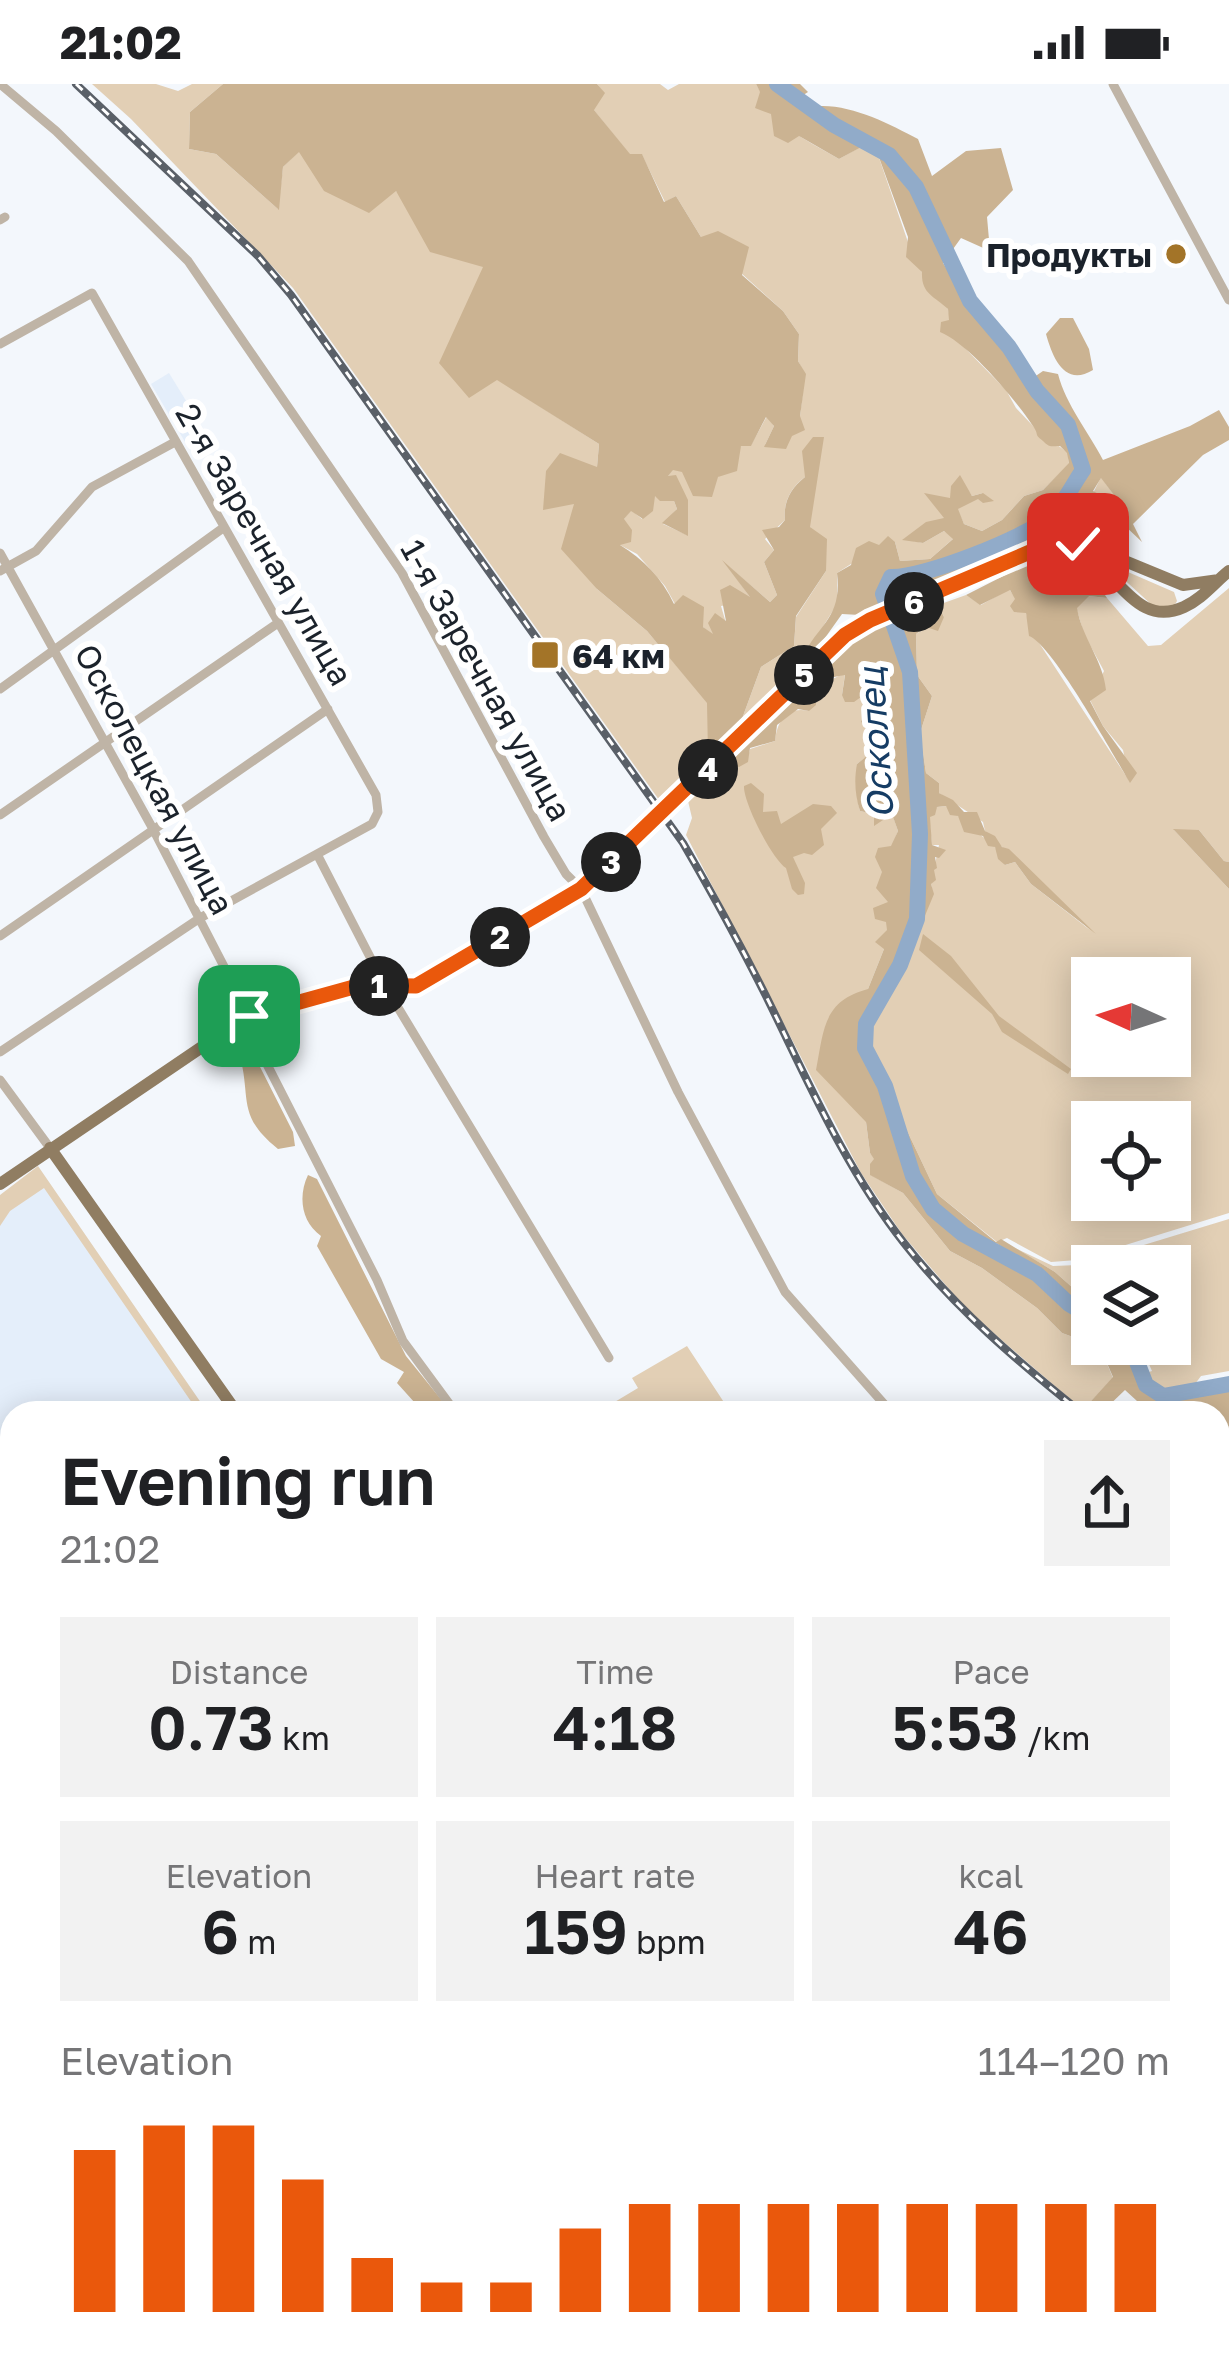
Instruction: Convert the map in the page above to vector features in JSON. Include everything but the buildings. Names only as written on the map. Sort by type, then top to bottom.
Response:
[{"type":"main road","points":[[0,1184],[249,1016],[361,985],[416,986],[581,889],[845,635],[870,620],[1047,546],[1078,544],[1183,585],[1224,576]]},
{"type":"main road","points":[[1019,559],[1071,552],[1086,556],[1142,608],[1155,613],[1185,607],[1224,576]]},
{"type":"main road","points":[[50,1148],[229,1401]]},
{"type":"street","name":"1-я Заречная улица","points":[[0,84],[56,131],[188,261],[402,573],[544,837],[581,889],[678,1092],[784,1292],[881,1401]]},
{"type":"street","points":[[1113,84],[1229,300]]},
{"type":"street","name":"2-я Заречная улица","points":[[0,344],[92,293],[376,796],[378,812],[372,824],[318,856]]},
{"type":"street","points":[[4,568],[36,550],[92,487],[176,442]]},
{"type":"street","points":[[0,689],[223,528]]},
{"type":"street","name":"Осколецкая улица","points":[[0,553],[4,568],[56,651],[200,918],[249,1016],[249,1029],[377,1280],[403,1341],[447,1401]]},
{"type":"street","points":[[0,815],[278,623]]},
{"type":"street","points":[[0,936],[328,710]]},
{"type":"street","points":[[0,1052],[200,918],[318,856],[385,986],[609,1358]]},
{"type":"street","points":[[0,1080],[50,1148]]},
{"type":"shaded area","points":[[92,84],[156,84],[178,91],[192,84],[223,84],[190,112],[189,149],[216,154],[278,209],[283,167],[299,151],[396,191],[484,267],[497,379],[599,444],[597,467],[543,509],[574,503],[597,589],[647,631],[708,703],[708,754],[662,804],[293,288]]},
{"type":"shaded area","points":[[223,84],[597,84],[605,93],[594,110],[630,154],[642,154],[664,202],[676,196],[701,237],[718,231],[749,247],[742,275],[783,311],[799,334],[798,361],[806,374],[800,416],[805,430],[792,436],[786,449],[764,447],[774,426],[766,417],[751,446],[741,446],[737,471],[718,477],[712,497],[693,496],[682,472],[673,470],[668,476],[676,475],[688,500],[688,536],[662,523],[677,509],[674,501],[655,496],[653,511],[643,519],[631,511],[624,519],[632,530],[631,542],[620,545],[651,570],[674,604],[683,595],[704,607],[703,627],[713,634],[708,623],[715,613],[726,621],[720,590],[730,585],[750,597],[722,560],[770,602],[777,595],[764,562],[774,550],[762,530],[779,527],[785,520],[789,496],[805,477],[802,451],[813,437],[824,437],[810,527],[827,539],[826,571],[796,616],[794,646],[761,667],[739,727],[708,754],[707,703],[647,631],[597,589],[561,549],[574,504],[543,510],[546,471],[560,453],[597,467],[599,444],[497,380],[469,398],[439,363],[483,267],[430,252],[396,191],[369,213],[324,191],[299,152],[283,167],[279,210],[216,154],[189,149],[190,112]]},
{"type":"shaded area","points":[[597,84],[660,84],[668,90],[679,84],[756,84],[782,121],[839,159],[864,145],[877,152],[909,245],[948,309],[954,337],[1006,390],[1035,428],[1068,453],[1069,464],[1043,490],[1024,496],[1002,520],[982,531],[964,524],[957,509],[983,493],[972,496],[965,486],[951,499],[945,519],[904,539],[923,543],[944,531],[954,538],[930,559],[900,561],[895,542],[879,546],[837,573],[837,604],[804,657],[810,659],[739,727],[761,667],[794,646],[796,617],[826,571],[810,527],[805,477],[789,496],[785,520],[765,539],[774,550],[764,562],[777,595],[770,602],[727,565],[753,601],[721,606],[726,623],[715,637],[675,604],[637,554],[618,544],[623,520],[631,510],[642,519],[654,494],[674,501],[677,509],[663,524],[687,535],[667,477],[673,469],[718,477],[741,446],[751,445],[767,416],[774,426],[765,445],[800,416],[805,374],[798,361],[799,334],[783,311],[701,237],[676,196],[665,202],[642,155],[630,155],[593,109],[604,93]]},
{"type":"shaded area","points":[[756,84],[775,84],[787,96],[780,84],[800,84],[808,92],[794,101],[806,108],[848,109],[905,132],[918,139],[932,176],[966,151],[1001,148],[1013,190],[987,217],[990,251],[961,238],[943,263],[1024,384],[1043,371],[1058,374],[1103,460],[1219,410],[1229,427],[1229,440],[1203,455],[1133,524],[1142,542],[1123,524],[1124,508],[1101,478],[1093,491],[1108,499],[1109,509],[1090,506],[1077,526],[893,601],[886,593],[894,579],[913,581],[966,562],[1054,519],[1088,470],[1064,434],[1080,469],[1050,509],[970,552],[927,567],[889,573],[878,594],[881,604],[860,615],[842,614],[810,659],[803,656],[833,610],[837,573],[851,565],[856,548],[869,541],[879,545],[888,536],[895,542],[900,561],[930,559],[953,539],[944,531],[923,543],[902,540],[926,522],[944,518],[924,493],[950,498],[951,486],[960,475],[972,496],[983,493],[994,501],[978,499],[958,509],[964,524],[982,531],[1002,520],[1024,496],[1043,490],[1069,463],[1060,446],[1049,446],[1038,437],[1015,401],[977,359],[940,332],[941,322],[949,320],[948,309],[926,290],[922,272],[906,257],[908,237],[877,152],[865,145],[839,159],[799,136],[788,143],[774,136],[771,114],[755,108],[760,92]]},
{"type":"shaded area","points":[[1060,318],[1073,318],[1089,349],[1093,370],[1075,375],[1057,361],[1046,334]]},
{"type":"shaded area","points":[[169,373],[207,435],[188,447],[151,384]]},
{"type":"shaded area","points":[[1101,477],[1124,508],[1123,524],[1077,526]]},
{"type":"shaded area","points":[[1067,559],[1088,570],[1107,598],[1089,596],[1077,608],[1106,690],[1090,701],[1137,773],[1130,783],[1067,679],[1029,636],[1026,613],[1014,612],[1010,606],[1015,599],[1010,590],[980,605],[966,595],[1023,566]]},
{"type":"shaded area","points":[[1121,569],[1174,592],[1174,606],[1154,607],[1117,573]]},
{"type":"shaded area","points":[[1229,588],[1229,862],[1199,830],[1174,830],[1229,889],[1229,1213],[1126,1245],[1071,1245],[1071,1260],[1051,1262],[1007,1238],[997,1242],[937,1194],[867,1046],[870,1024],[904,966],[933,894],[939,845],[932,845],[929,816],[937,807],[946,806],[995,847],[1005,865],[1015,862],[1031,884],[1090,930],[985,831],[983,822],[939,793],[939,783],[926,773],[920,733],[932,696],[917,675],[916,634],[944,617],[938,605],[966,595],[981,605],[1009,589],[1130,782],[1123,750],[1090,700],[1104,671],[1076,607],[1088,596],[1107,598],[1148,646],[1161,645]]},
{"type":"shaded area","points":[[938,605],[944,617],[938,631],[926,627],[916,634],[917,675],[932,696],[920,733],[926,773],[939,783],[939,793],[964,812],[977,812],[985,831],[1096,934],[1031,884],[1015,862],[1005,865],[998,859],[995,847],[988,846],[983,836],[964,832],[958,816],[950,815],[946,806],[937,807],[930,817],[932,845],[946,850],[935,857],[934,894],[904,966],[870,1024],[867,1046],[937,1194],[996,1242],[1001,1239],[1071,1286],[1071,1298],[996,1243],[994,1254],[1071,1308],[1071,1336],[982,1268],[950,1251],[903,1193],[870,1175],[874,1159],[866,1122],[816,1070],[828,1019],[842,1001],[868,989],[884,949],[875,942],[887,930],[886,922],[875,919],[873,908],[888,902],[876,888],[882,872],[875,857],[878,848],[891,846],[898,831],[892,814],[874,826],[874,814],[860,811],[856,788],[857,764],[884,742],[884,734],[861,722],[870,700],[868,692],[845,702],[845,675],[834,677],[815,693],[816,705],[809,711],[798,709],[777,725],[775,741],[750,748],[748,762],[734,765],[731,755],[840,651],[873,627]]},
{"type":"shaded area","points":[[845,674],[842,695],[868,692],[870,700],[863,710],[869,729],[884,734],[884,743],[857,764],[860,811],[875,814],[874,825],[892,813],[898,831],[882,872],[889,903],[884,949],[868,989],[866,1122],[875,1159],[871,1175],[903,1193],[950,1251],[982,1268],[1071,1336],[1071,1365],[1108,1365],[1113,1378],[1091,1401],[1072,1401],[967,1310],[902,1234],[861,1173],[686,835],[692,818],[688,801],[731,755],[734,765],[747,761],[750,749],[775,741],[784,717],[809,711],[822,688]]},
{"type":"shaded area","points":[[751,783],[764,794],[763,812],[777,811],[781,824],[813,804],[831,806],[837,813],[821,829],[824,845],[812,855],[793,857],[805,883],[804,894],[792,889],[786,868],[759,830],[745,794],[744,786]]},
{"type":"shaded area","points":[[1173,829],[1199,830],[1229,862],[1229,889]]},
{"type":"shaded area","points":[[923,934],[951,956],[999,1016],[1071,1069],[1068,1074],[1002,1032],[992,1014],[919,950]]},
{"type":"shaded area","points":[[243,1045],[250,1047],[293,1132],[295,1146],[278,1149],[255,1125],[238,1050]]},
{"type":"shaded area","points":[[38,1166],[200,1401],[191,1401],[44,1188],[10,1211],[0,1226],[0,1195]]},
{"type":"shaded area","points":[[308,1175],[317,1179],[406,1356],[442,1401],[413,1401],[397,1383],[404,1372],[381,1359],[317,1246],[321,1236],[309,1224],[303,1191]]},
{"type":"shaded area","points":[[45,1177],[200,1401],[0,1401],[0,1212]]},
{"type":"shaded area","points":[[1229,1219],[1229,1371],[1201,1376],[1195,1384],[1164,1393],[1148,1384],[1149,1365],[1191,1365],[1191,1245],[1144,1245]]},
{"type":"shaded area","points":[[1013,1247],[1053,1266],[1071,1265],[1071,1286]]},
{"type":"shaded area","points":[[687,1346],[723,1401],[616,1401],[638,1388],[632,1378]]},
{"type":"shaded area","points":[[1108,1365],[1134,1365],[1138,1376],[1162,1399],[1192,1390],[1229,1388],[1229,1401],[1137,1401],[1125,1390],[1114,1401],[1091,1401],[1113,1377]]},
{"type":"waterway","name":"Осколец","points":[[777,84],[834,125],[889,155],[916,187],[970,301],[1068,425],[1083,470],[1059,507],[1037,526],[949,564],[891,577],[883,594],[910,672],[920,834],[917,919],[900,965],[866,1024],[865,1048],[885,1086],[913,1176],[933,1209],[963,1234],[1037,1274],[1071,1305]]},
{"type":"waterway","name":"Осколец","points":[[1138,1365],[1146,1385],[1163,1396],[1229,1384]]},
{"type":"railway","points":[[76,84],[258,256],[291,295],[683,843],[829,1123],[883,1214],[966,1312],[1068,1401]]},
{"type":"place","name":"Продукты","points":[[1176,254]]},
{"type":"place","name":"64 км","points":[[545,655]]},
{"type":"route","points":[[249,1016],[361,985],[416,986],[581,889],[845,635],[1037,549],[1078,544]]}]
